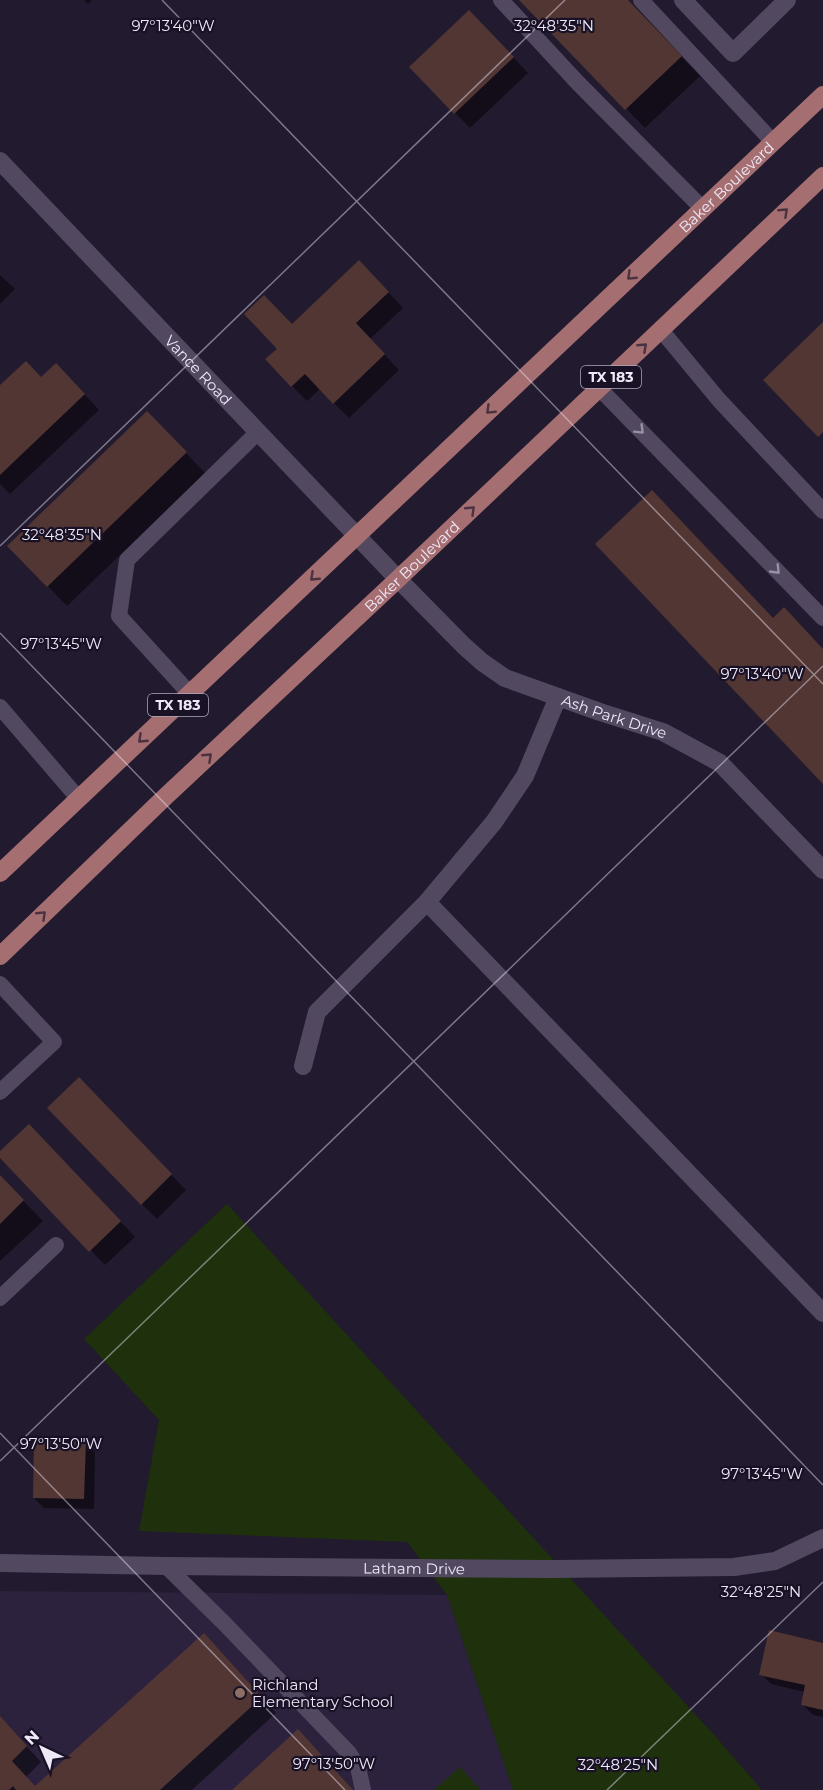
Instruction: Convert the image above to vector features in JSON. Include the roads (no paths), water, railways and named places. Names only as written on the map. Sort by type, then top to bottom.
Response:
[{"type":"main road","name":"Baker Boulevard","points":[[0,873],[823,95]]},
{"type":"main road","name":"Baker Boulevard","points":[[0,956],[823,176]]},
{"type":"street","points":[[683,0],[733,53],[787,0]]},
{"type":"street","name":"Vance Road","points":[[0,160],[398,579]]},
{"type":"street","name":"Ash Park Drive","points":[[398,579],[482,662],[505,678],[663,732],[720,763],[823,870]]},
{"type":"street","points":[[303,1066],[316,1012],[427,902],[494,822],[525,776],[558,697]]},
{"type":"street","points":[[427,902],[823,1313]]},
{"type":"street","name":"Latham Drive","points":[[0,1563],[555,1569],[734,1567],[775,1561],[823,1538]]},
{"type":"lane","points":[[501,0],[578,83],[702,208]]},
{"type":"lane","points":[[642,0],[773,142]]},
{"type":"lane","points":[[661,330],[719,399],[822,508]]},
{"type":"lane","points":[[599,388],[823,618]]},
{"type":"lane","points":[[190,694],[119,616],[127,560],[258,432]]},
{"type":"lane","points":[[0,707],[79,799]]},
{"type":"lane","points":[[0,984],[54,1042],[0,1092]]},
{"type":"lane","points":[[0,1298],[56,1245]]},
{"type":"lane","points":[[166,1566],[349,1753],[358,1767],[363,1790]]},
{"type":"place","name":"Richland Elementary School","points":[[240,1693]]}]
